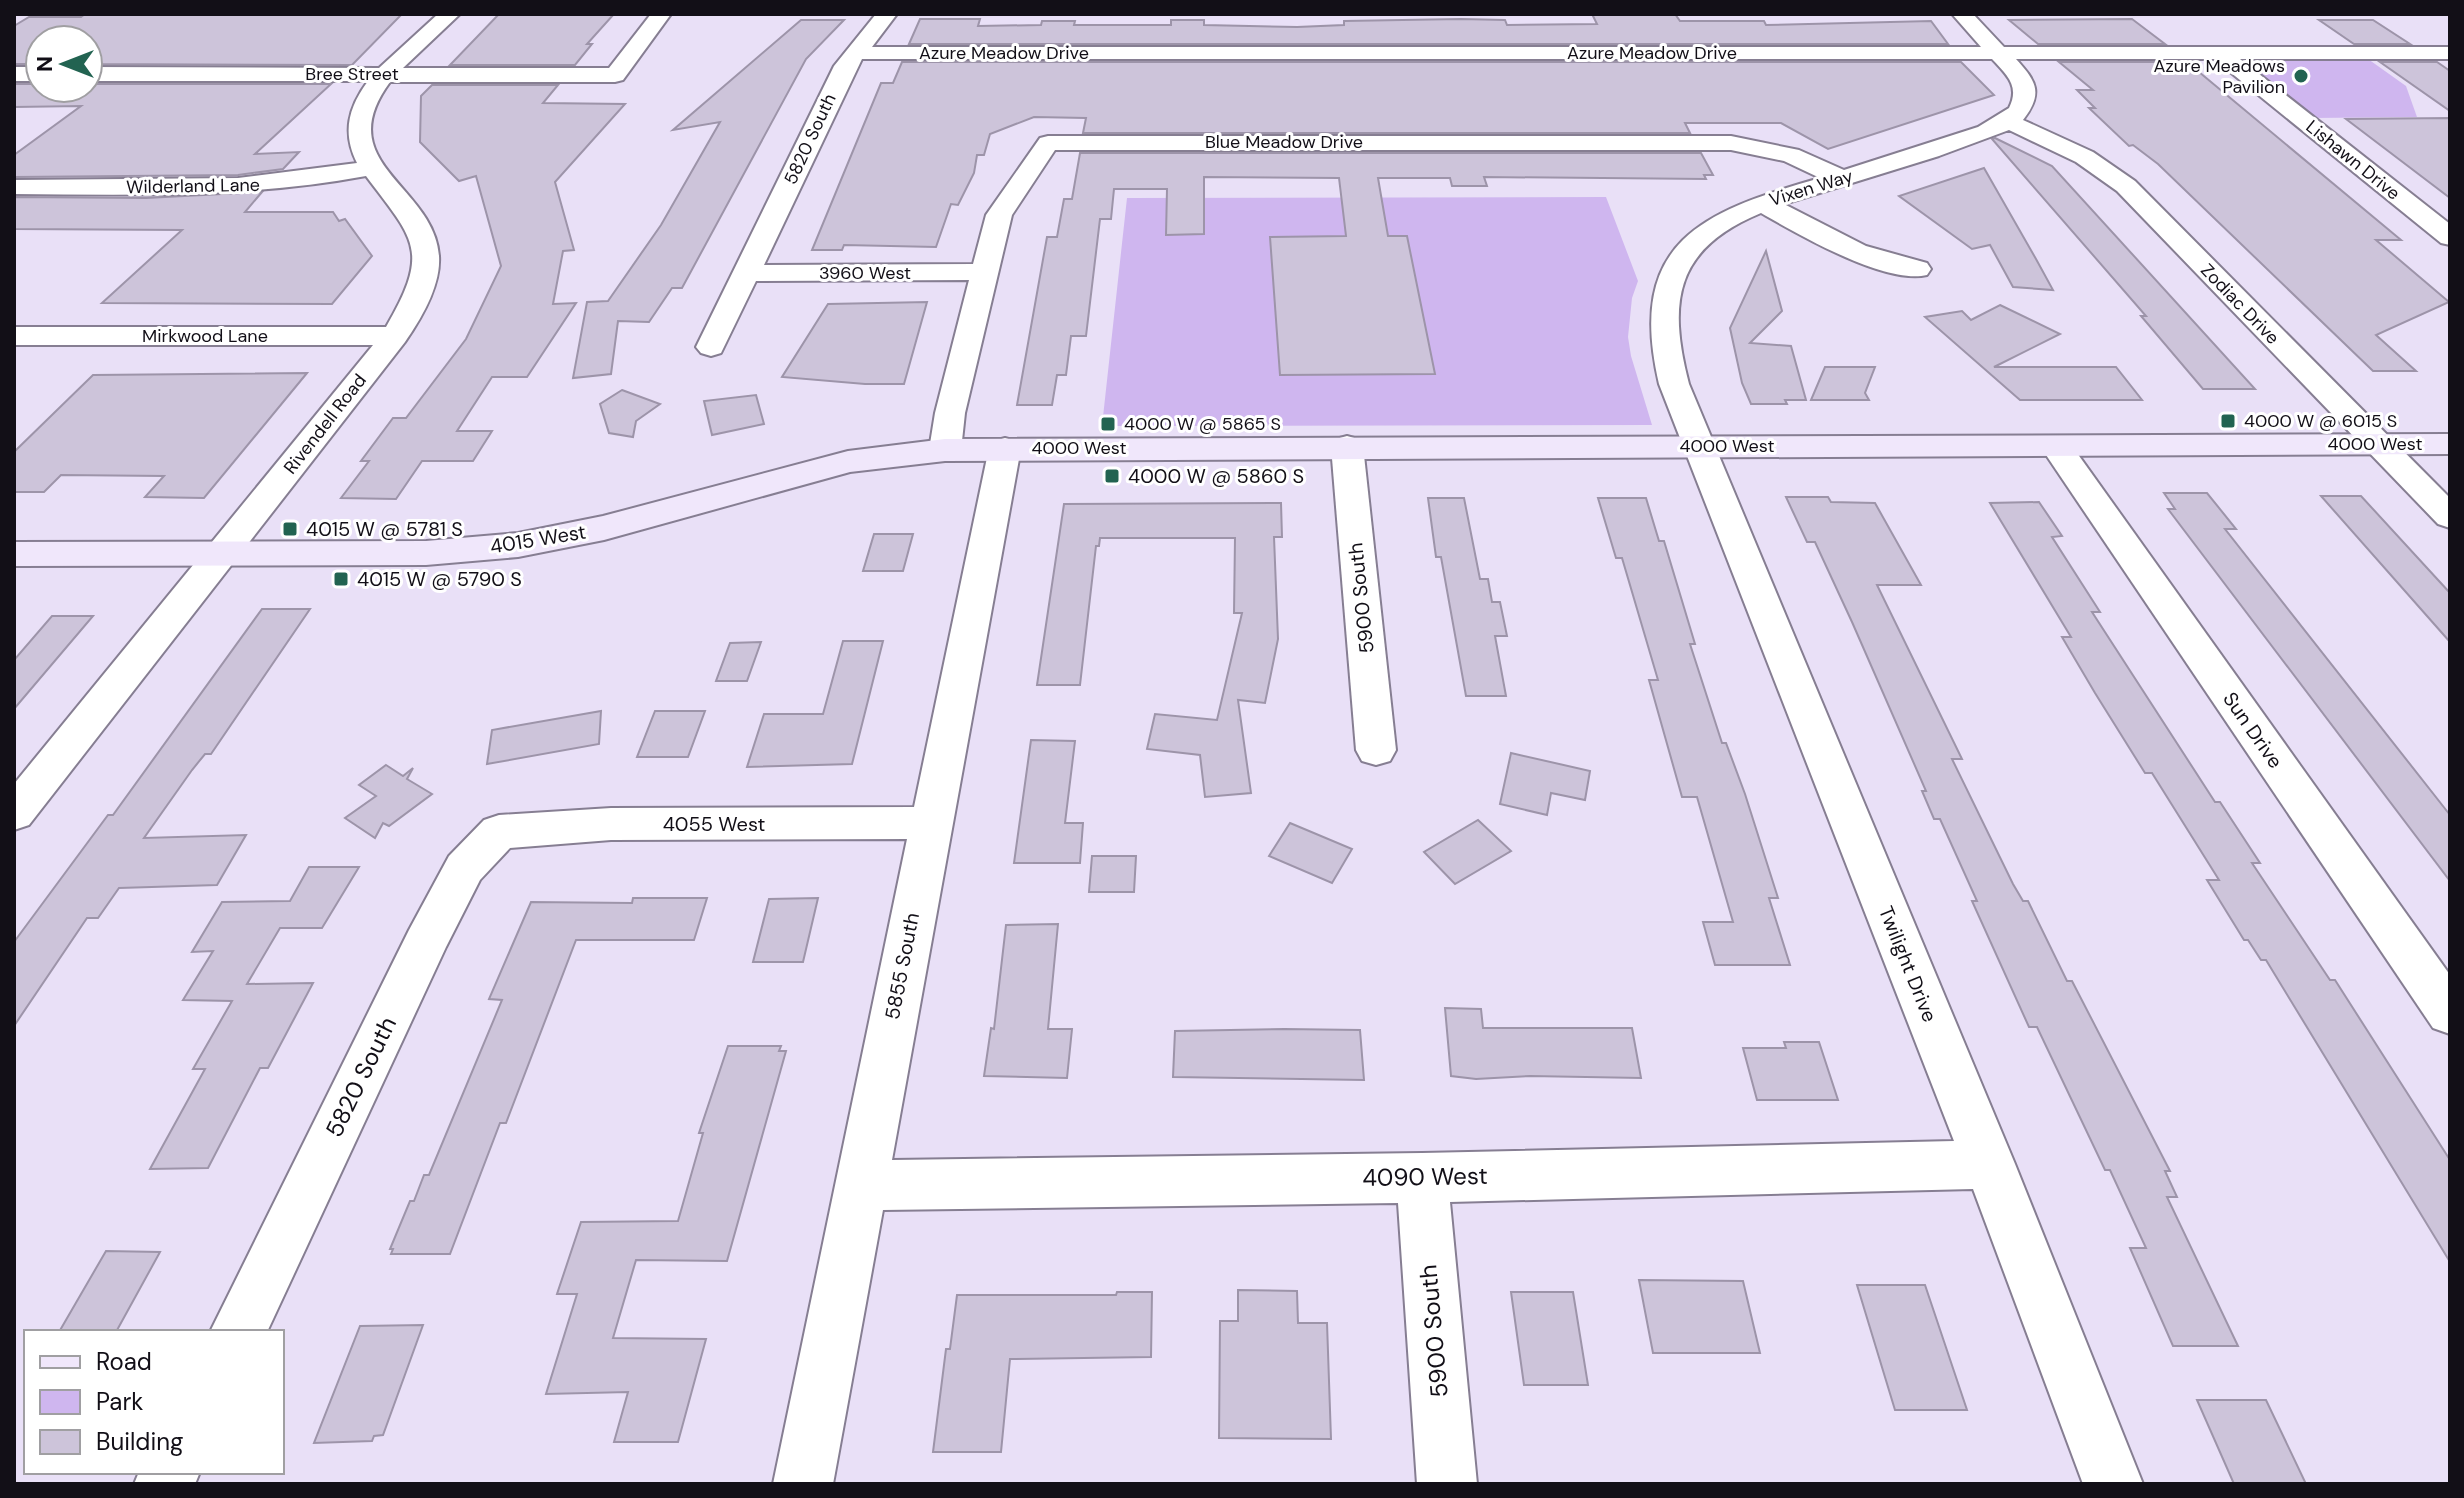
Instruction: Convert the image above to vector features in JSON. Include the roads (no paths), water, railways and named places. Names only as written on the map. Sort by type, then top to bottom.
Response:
[{"type":"street","name":"Rivendell Road","points":[[14,814],[395,336],[412,307],[423,279],[426,254],[421,230],[371,168],[358,145],[359,120],[366,101],[387,74],[450,14]]},
{"type":"street","name":"Bree Street","points":[[104,74],[615,75],[661,14]]},
{"type":"street","name":"5820 South","points":[[711,347],[845,66],[887,14]]},
{"type":"street","points":[[1962,14],[2023,80],[2026,92],[2024,107],[2009,122]]},
{"type":"street","name":"Azure Meadow Drive","points":[[854,53],[2447,55]]},
{"type":"street","name":"Lishawn Drive","points":[[2219,53],[2450,237]]},
{"type":"street","name":"Vixen Way","points":[[1700,446],[1674,384],[1662,327],[1676,267],[1693,243],[1719,225],[1763,203],[1962,141],[2009,122]]},
{"type":"street","name":"Zodiac Drive","points":[[2009,122],[2071,148],[2100,164],[2126,186],[2450,517]]},
{"type":"street","name":"Blue Meadow Drive","points":[[945,450],[950,413],[999,215],[1048,143],[1731,143],[1791,155],[1842,179]]},
{"type":"street","name":"Wilderland Lane","points":[[14,187],[270,186],[323,179],[371,168]]},
{"type":"street","points":[[1763,203],[1851,252],[1917,269]]},
{"type":"street","name":"3960 West","points":[[746,273],[984,272]]},
{"type":"street","name":"Mirkwood Lane","points":[[14,336],[395,336]]},
{"type":"street","name":"4000 West","points":[[1005,448],[2450,444]]},
{"type":"street","name":"5900 South","points":[[1347,446],[1376,750]]},
{"type":"street","name":"Twilight Drive","points":[[1700,446],[1989,1164],[2113,1484]]},
{"type":"street","name":"Sun Drive","points":[[2056,446],[2450,1013]]},
{"type":"street","name":"4015 West","points":[[14,554],[426,553],[518,545],[604,528],[848,462],[945,450],[1005,448]]},
{"type":"street","name":"5855 South","points":[[803,1484],[929,823],[1005,448]]},
{"type":"street","name":"4055 West","points":[[499,832],[611,824],[929,823]]},
{"type":"street","name":"5820 South","points":[[239,1330],[464,868],[499,832]]},
{"type":"street","name":"4090 West","points":[[861,1185],[1422,1178],[1989,1164]]},
{"type":"street","name":"5900 South","points":[[1422,1178],[1447,1484]]},
{"type":"place","name":"Azure Meadows Pavilion","points":[[2301,76]]},
{"type":"place","name":"4000 W @ 6015 S","points":[[2228,421]]},
{"type":"place","name":"4000 W @ 5865 S","points":[[1108,424]]},
{"type":"place","name":"4000 W @ 5860 S","points":[[1112,476]]},
{"type":"place","name":"4015 W @ 5781 S","points":[[290,529]]},
{"type":"place","name":"4015 W @ 5790 S","points":[[341,579]]}]
